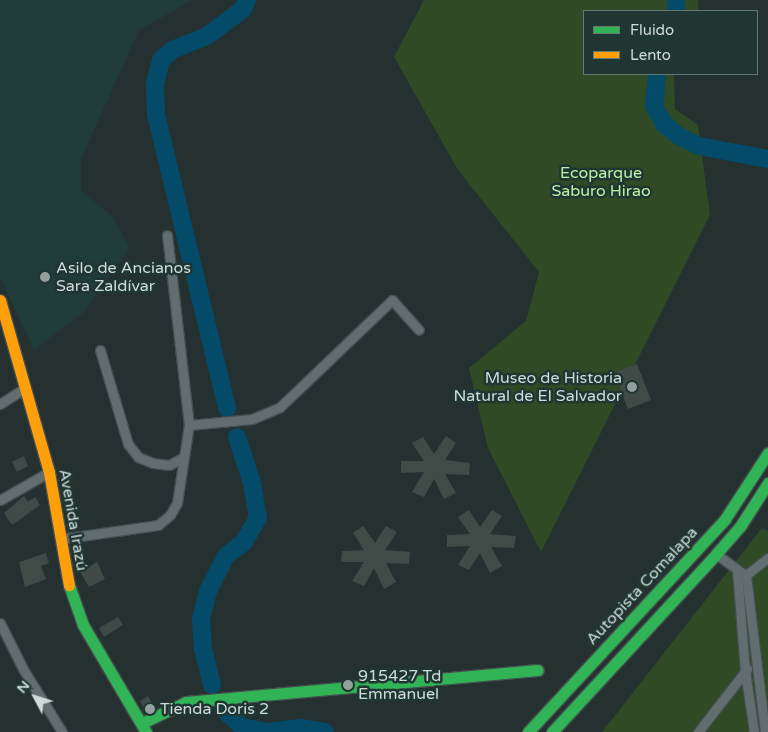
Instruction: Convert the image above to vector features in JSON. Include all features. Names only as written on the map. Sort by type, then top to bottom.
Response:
[{"type":"main road","name":"Avenida Irazú","points":[[0,300],[49,472],[67,580],[83,625],[144,728]]},
{"type":"main road","name":"Autopista Comalapa","points":[[528,732],[725,519],[768,453]]},
{"type":"main road","name":"Autopista Comalapa","points":[[552,732],[716,554],[741,525],[768,483]]},
{"type":"main road","points":[[144,728],[186,702],[538,670]]},
{"type":"street","points":[[60,538],[158,525],[170,515],[177,503],[188,425],[166,235]]},
{"type":"street","points":[[188,425],[252,419],[280,407],[392,300],[419,330]]},
{"type":"street","points":[[100,350],[128,444],[138,457],[169,465],[184,457]]},
{"type":"street","points":[[0,404],[25,388]]},
{"type":"street","points":[[0,500],[49,472]]},
{"type":"street","points":[[716,554],[746,575]]},
{"type":"street","points":[[746,575],[768,558]]},
{"type":"street","points":[[737,570],[745,671],[754,732]]},
{"type":"street","points":[[746,575],[765,732]]},
{"type":"street","points":[[0,623],[23,669],[62,732]]},
{"type":"street","points":[[698,732],[755,660]]},
{"type":"shaded area","points":[[0,0],[193,0],[139,30],[81,159],[81,191],[112,216],[130,248],[84,312],[34,350],[0,277]]},
{"type":"green space","name":"Ecoparque Saburo Hirao","points":[[424,0],[698,0],[698,10],[583,10],[583,75],[674,75],[675,109],[698,125],[710,215],[541,552],[488,448],[469,368],[526,321],[539,272],[458,170],[394,57]]},
{"type":"green space","points":[[762,528],[768,531],[768,732],[602,732]]},
{"type":"building","name":"Museo de Historia Natural de El Salvador","points":[[637,364],[651,400],[628,409],[614,373]]},
{"type":"building","points":[[446,436],[456,443],[445,460],[470,463],[469,475],[445,474],[456,493],[444,499],[434,479],[424,497],[412,492],[424,472],[401,473],[401,461],[424,461],[412,443],[423,437],[434,454]]},
{"type":"building","points":[[24,456],[28,466],[17,472],[12,462]]},
{"type":"building","points":[[24,496],[28,502],[35,497],[40,505],[12,525],[4,513]]},
{"type":"building","points":[[469,510],[480,527],[492,510],[502,516],[490,534],[516,536],[514,548],[491,547],[502,566],[490,573],[480,553],[469,570],[458,565],[470,546],[447,547],[447,535],[470,534],[458,517]]},
{"type":"building","points":[[363,526],[375,543],[386,526],[397,532],[385,550],[410,552],[409,564],[386,563],[396,582],[384,589],[374,568],[364,586],[352,581],[364,562],[341,562],[342,551],[364,550],[353,533]]},
{"type":"building","points":[[46,553],[49,563],[41,566],[46,579],[25,587],[19,562]]},
{"type":"building","points":[[97,562],[105,579],[89,587],[80,572]]},
{"type":"building","points":[[118,617],[123,625],[104,637],[99,628]]},
{"type":"building","points":[[148,696],[155,709],[146,713],[140,701]]},
{"type":"waterway","points":[[227,408],[156,115],[155,84],[161,60],[172,50],[207,36],[243,9],[247,0]]},
{"type":"waterway","points":[[676,0],[676,10]]},
{"type":"waterway","points":[[657,75],[654,106],[664,124],[679,136],[699,146],[768,159]]},
{"type":"waterway","points":[[212,685],[203,649],[201,619],[208,591],[226,556],[244,542],[258,518],[251,480],[237,437]]},
{"type":"waterway","points":[[223,709],[242,727],[267,732],[300,728],[325,732]]},
{"type":"traffic: fast","points":[[528,732],[725,519],[768,453]]},
{"type":"traffic: fast","points":[[552,732],[716,554],[741,525],[768,483]]},
{"type":"traffic: fast","points":[[69,585],[83,625],[146,732]]},
{"type":"traffic: fast","points":[[142,723],[186,702],[538,670]]},
{"type":"traffic: slow","points":[[0,300],[49,472],[69,585]]},
{"type":"place","name":"Asilo de Ancianos Sara Zaldívar","points":[[45,277]]},
{"type":"place","name":"Museo de Historia Natural de El Salvador","points":[[632,387]]},
{"type":"place","name":"915427 Td Emmanuel","points":[[348,685]]},
{"type":"place","name":"Tienda Doris 2","points":[[150,709]]}]
